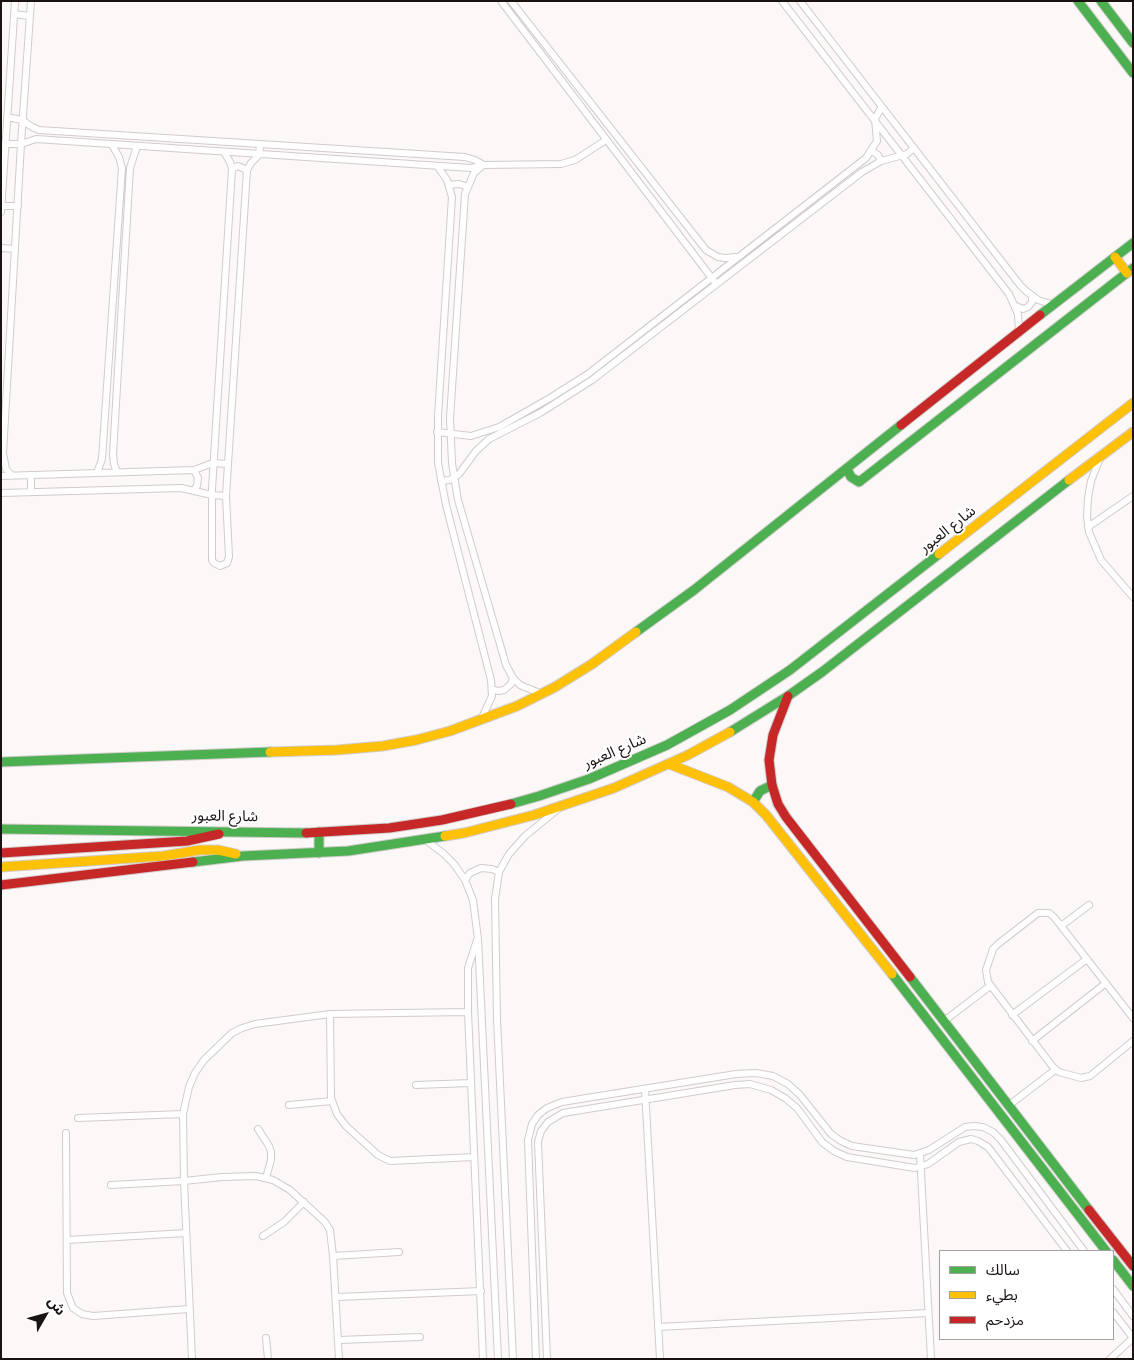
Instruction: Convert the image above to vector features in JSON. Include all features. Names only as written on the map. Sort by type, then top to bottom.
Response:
[{"type":"street","points":[[1,212],[15,1]]},
{"type":"street","points":[[12,476],[6,469],[2,454],[31,1]]},
{"type":"street","points":[[511,1],[706,250],[718,257],[738,257]]},
{"type":"street","points":[[782,1],[1009,294],[1016,306],[1019,331]]},
{"type":"street","points":[[800,1],[1020,285],[1038,300],[1054,305]]},
{"type":"street","points":[[1078,1],[1133,73]]},
{"type":"street","points":[[504,2],[577,102],[716,284]]},
{"type":"street","points":[[1103,3],[1132,43],[1118,53]]},
{"type":"street","points":[[14,14],[30,16]]},
{"type":"street","points":[[577,102],[585,96]]},
{"type":"street","points":[[441,481],[454,478],[481,445],[494,436],[540,413],[566,397],[711,278],[851,171],[872,151],[877,141],[876,115],[882,108]]},
{"type":"street","points":[[7,118],[22,120],[39,130],[465,157],[484,165]]},
{"type":"street","points":[[36,139],[36,134],[39,130]]},
{"type":"street","points":[[5,144],[21,144],[36,139],[471,168],[484,165],[561,164],[575,160],[606,140]]},
{"type":"street","points":[[97,473],[102,459],[122,168],[112,145]]},
{"type":"street","points":[[224,152],[232,169],[212,495],[212,560],[220,566],[227,564],[230,557],[226,496],[247,170],[259,155],[260,145]]},
{"type":"street","points":[[117,472],[113,459],[120,334],[132,161],[138,146]]},
{"type":"street","points":[[437,432],[464,436],[478,434],[508,423],[550,398],[626,349],[716,284],[868,168],[881,161],[902,156],[914,148]]},
{"type":"street","points":[[872,151],[878,155],[881,161]]},
{"type":"street","points":[[120,160],[132,161]]},
{"type":"street","points":[[484,165],[474,173],[465,194],[450,433],[454,478],[458,500],[506,665],[513,678],[526,689],[542,694]]},
{"type":"street","points":[[232,169],[242,166],[247,170]]},
{"type":"street","points":[[438,167],[449,185],[452,198],[437,432],[441,481],[492,689],[490,704],[481,720]]},
{"type":"street","points":[[851,171],[856,177]]},
{"type":"street","points":[[449,185],[459,184],[468,187]]},
{"type":"street","points":[[2,206],[18,206]]},
{"type":"street","points":[[1,762],[365,748],[433,736],[511,709],[574,676],[694,590],[1019,331],[1133,243]]},
{"type":"street","points":[[1,248],[15,249]]},
{"type":"street","points":[[848,469],[851,477],[859,482],[1130,271],[1115,257]]},
{"type":"street","points":[[448,270],[461,271]]},
{"type":"street","points":[[1016,306],[1023,309],[1028,307],[1032,302],[1032,296]]},
{"type":"street","points":[[445,318],[456,319]]},
{"type":"street","points":[[111,334],[120,334]]},
{"type":"street","points":[[441,370],[453,370]]},
{"type":"street","name":"شارع العبور","points":[[1,829],[319,832],[389,828],[442,820],[490,809],[570,786],[632,762],[702,726],[737,706],[790,670],[1133,403]]},
{"type":"street","points":[[1,885],[243,856],[319,853],[424,839],[496,825],[561,807],[614,788],[669,764],[716,740],[788,696],[822,672],[1032,507],[1133,432]]},
{"type":"street","points":[[478,434],[481,445]]},
{"type":"street","points":[[868,453],[872,457],[875,469]]},
{"type":"street","points":[[1101,456],[1089,489],[1087,507],[1088,528],[1101,560],[1133,597]]},
{"type":"street","points":[[102,459],[108,461],[113,459]]},
{"type":"street","points":[[1,476],[194,470],[213,463],[228,464]]},
{"type":"street","points":[[194,470],[198,478],[197,486],[194,490]]},
{"type":"street","points":[[31,475],[31,492]]},
{"type":"street","points":[[1,493],[181,488],[226,496]]},
{"type":"street","points":[[1088,528],[1133,496]]},
{"type":"street","points":[[492,689],[501,691],[507,689],[513,678]]},
{"type":"street","points":[[788,696],[777,722],[771,743],[769,760],[772,785],[778,804],[786,817],[1008,1106],[1133,1266]]},
{"type":"street","points":[[669,764],[710,778],[753,802],[766,814],[1105,1250]]},
{"type":"street","points":[[753,802],[760,791],[772,785]]},
{"type":"street","points":[[513,1359],[494,899],[499,872],[509,854],[516,845],[561,807]]},
{"type":"street","points":[[1,854],[187,841],[229,831]]},
{"type":"street","points":[[319,832],[319,853]]},
{"type":"street","points":[[424,839],[449,858],[465,880],[473,900],[478,939],[498,1359]]},
{"type":"street","points":[[1,867],[146,857],[200,850],[218,850],[243,856]]},
{"type":"street","points":[[465,880],[470,873],[481,868],[492,868],[499,872]]},
{"type":"street","points":[[1061,926],[1089,905]]},
{"type":"street","points":[[1132,1015],[1049,913],[1038,913],[993,949],[986,970],[986,978],[990,986],[1055,1070],[1086,1077],[1094,1073],[1133,1042]]},
{"type":"street","points":[[478,939],[468,968],[468,1012],[483,1359]]},
{"type":"street","points":[[1012,1015],[1087,959]]},
{"type":"street","points":[[1032,1041],[1106,983]]},
{"type":"street","points":[[944,1021],[990,986]]},
{"type":"street","points":[[192,1359],[183,1114],[189,1087],[199,1066],[232,1033],[256,1024],[330,1014],[468,1012]]},
{"type":"street","points":[[330,1014],[330,1086],[332,1101],[337,1114],[346,1126],[386,1160],[400,1162],[474,1157]]},
{"type":"street","points":[[1008,1106],[1055,1070]]},
{"type":"street","points":[[536,1359],[528,1134],[532,1124],[542,1111],[562,1102],[736,1074],[764,1074],[780,1080],[794,1089],[827,1129],[841,1141],[852,1146],[908,1155],[920,1154],[964,1127],[978,1126],[988,1130],[1001,1140],[1083,1250]]},
{"type":"street","points":[[416,1085],[471,1083]]},
{"type":"street","points":[[547,1359],[537,1147],[539,1136],[544,1126],[552,1118],[563,1113],[735,1085],[756,1085],[771,1090],[791,1102],[822,1142],[840,1154],[876,1162],[921,1167],[932,1162],[959,1142],[971,1139],[982,1142],[990,1150],[1066,1250]]},
{"type":"street","points":[[645,1089],[660,1359]]},
{"type":"street","points":[[289,1106],[332,1101]]},
{"type":"street","points":[[78,1118],[183,1114]]},
{"type":"street","points":[[258,1129],[271,1152],[271,1163],[266,1178]]},
{"type":"street","points":[[66,1134],[68,1298],[73,1308],[82,1314],[92,1316],[190,1309]]},
{"type":"street","points":[[920,1154],[931,1359]]},
{"type":"street","points":[[111,1185],[231,1176],[256,1176],[282,1185],[304,1202],[328,1226],[333,1256],[339,1359]]},
{"type":"street","points":[[529,1181],[539,1180]]},
{"type":"street","points":[[263,1236],[284,1222],[304,1202]]},
{"type":"street","points":[[67,1240],[186,1233]]},
{"type":"street","points":[[333,1256],[399,1252]]},
{"type":"street","points":[[1114,1261],[1133,1286]]},
{"type":"street","points":[[336,1298],[481,1290]]},
{"type":"street","points":[[1114,1290],[1133,1316]]},
{"type":"street","points":[[1110,1359],[1133,1338],[1114,1313]]},
{"type":"street","points":[[658,1327],[928,1314]]},
{"type":"street","points":[[339,1340],[420,1337]]},
{"type":"street","points":[[266,1338],[268,1359]]},
{"type":"traffic: fast","points":[[1078,1],[1133,73]]},
{"type":"traffic: fast","points":[[1101,1],[1133,43]]},
{"type":"traffic: fast","points":[[1040,315],[1133,243]]},
{"type":"traffic: fast","points":[[847,469],[851,477],[859,482],[1133,268]]},
{"type":"traffic: fast","points":[[636,632],[694,590],[901,425]]},
{"type":"traffic: fast","points":[[730,732],[788,696],[822,672],[1069,480]]},
{"type":"traffic: fast","points":[[511,804],[589,779],[667,745],[730,710],[790,670],[939,554]]},
{"type":"traffic: fast","points":[[1,762],[270,752]]},
{"type":"traffic: fast","points":[[753,802],[760,791],[772,785]]},
{"type":"traffic: fast","points":[[1,829],[306,833]]},
{"type":"traffic: fast","points":[[319,832],[319,853]]},
{"type":"traffic: fast","points":[[193,862],[243,856],[348,851],[445,836]]},
{"type":"traffic: fast","points":[[892,974],[1105,1250]]},
{"type":"traffic: fast","points":[[910,977],[1089,1210]]},
{"type":"traffic: fast","points":[[1114,1261],[1133,1286]]},
{"type":"traffic: slow","points":[[1115,257],[1127,273]]},
{"type":"traffic: slow","points":[[939,554],[1133,403]]},
{"type":"traffic: slow","points":[[1069,480],[1133,432]]},
{"type":"traffic: slow","points":[[270,752],[337,750],[383,746],[450,731],[517,706],[555,687],[592,664],[636,632]]},
{"type":"traffic: slow","points":[[445,836],[534,815],[614,788],[688,755],[730,732]]},
{"type":"traffic: slow","points":[[669,764],[728,787],[753,802],[766,815],[892,974]]},
{"type":"traffic: slow","points":[[1,867],[163,856],[200,850],[218,850],[236,854]]},
{"type":"traffic: jam","points":[[901,425],[1040,315]]},
{"type":"traffic: jam","points":[[788,696],[773,735],[769,760],[772,785],[778,804],[786,817],[910,977]]},
{"type":"traffic: jam","points":[[306,833],[389,828],[442,820],[511,804]]},
{"type":"traffic: jam","points":[[1,853],[187,841],[219,834]]},
{"type":"traffic: jam","points":[[1,885],[193,862]]},
{"type":"traffic: jam","points":[[1089,1210],[1133,1266]]}]
